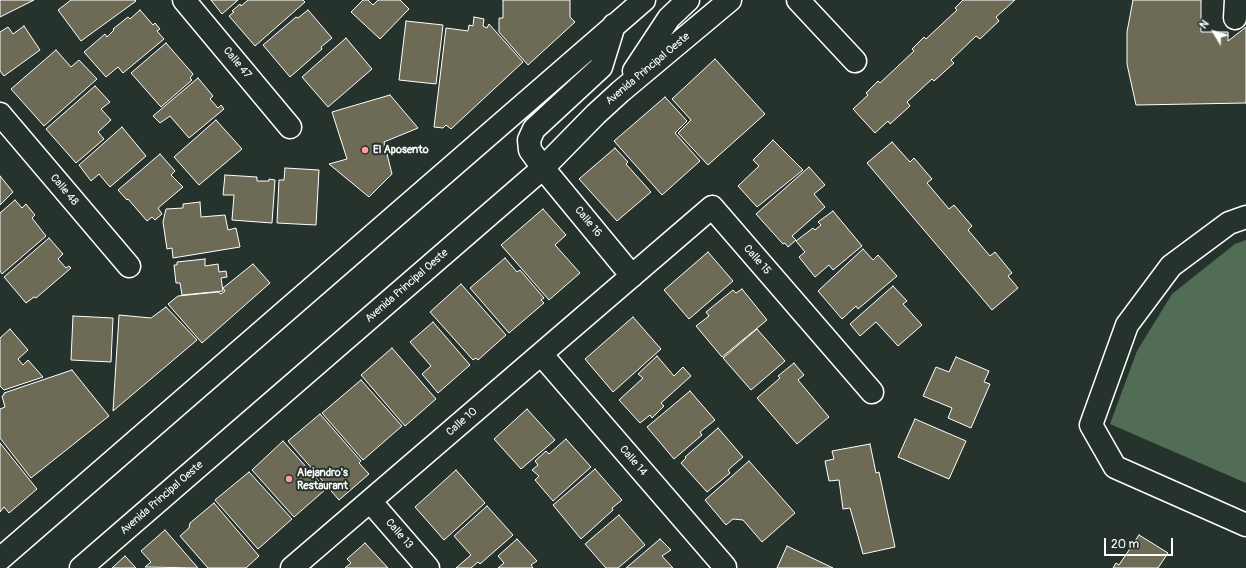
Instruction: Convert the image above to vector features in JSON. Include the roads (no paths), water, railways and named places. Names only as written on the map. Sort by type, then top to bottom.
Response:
[{"type":"main road","name":"Calle 47","points":[[184,0],[290,127]]},
{"type":"main road","points":[[0,559],[644,0]]},
{"type":"main road","points":[[620,92],[669,18],[688,0]]},
{"type":"main road","name":"Avenida Principal Oeste","points":[[81,568],[543,168],[596,114],[620,92],[730,0]]},
{"type":"main road","points":[[798,0],[855,61]]},
{"type":"main road","name":"Calle 16","points":[[614,25],[601,67],[534,129],[529,140],[530,150],[543,168],[632,276]]},
{"type":"main road","name":"Calle 48","points":[[0,114],[129,266]]},
{"type":"main road","name":"Calle 15","points":[[632,276],[712,207],[872,392]]},
{"type":"main road","points":[[1246,217],[1229,223],[1171,266],[1166,272],[1127,325],[1091,425],[1115,467],[1246,525]]},
{"type":"main road","name":"Calle 10","points":[[292,568],[632,276]]},
{"type":"main road","name":"Calle 14","points":[[541,354],[725,567]]},
{"type":"main road","name":"Calle 13","points":[[370,501],[428,568]]},
{"type":"place","name":"El Aposento","points":[[365,150]]},
{"type":"place","name":"Alejandro's Restaurant","points":[[289,479]]}]
